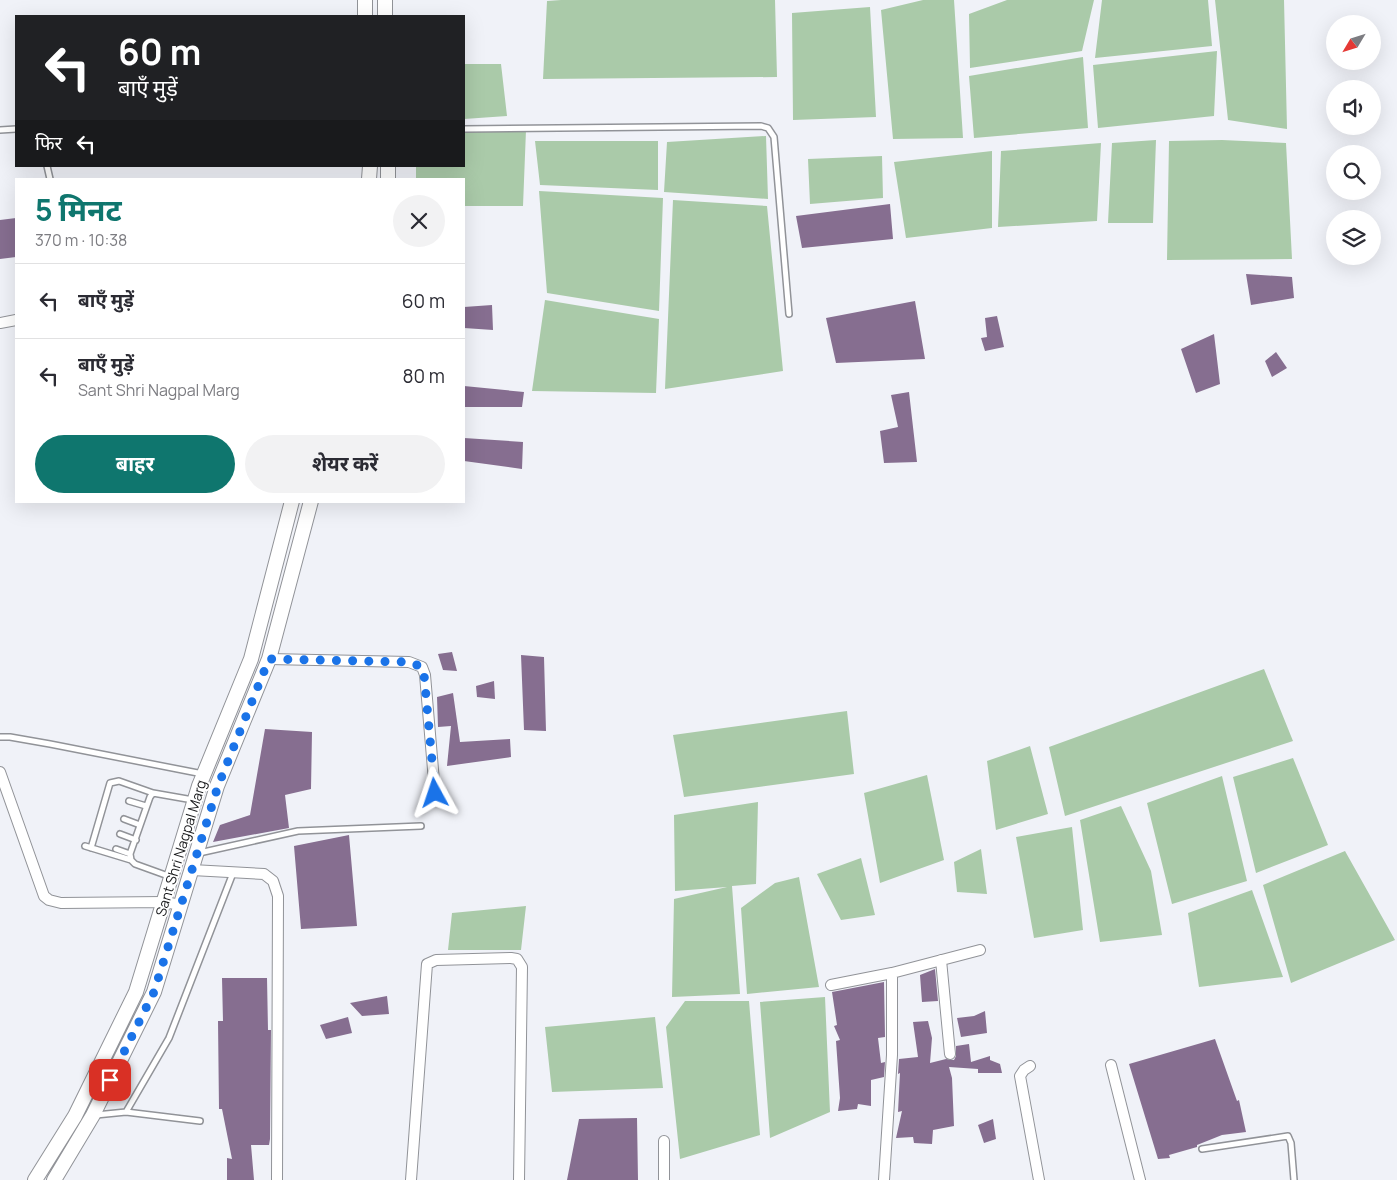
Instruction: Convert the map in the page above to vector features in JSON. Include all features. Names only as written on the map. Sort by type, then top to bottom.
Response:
[{"type":"street","points":[[365,0],[365,15]]},
{"type":"street","points":[[385,0],[385,15]]},
{"type":"street","points":[[0,323],[15,320]]},
{"type":"street","name":"Sant Shri Nagpal Marg","points":[[35,1180],[75,1116],[136,992],[195,800],[251,659],[291,503]]},
{"type":"street","name":"Sant Shri Nagpal Marg","points":[[54,1180],[93,1116],[154,992],[218,786],[269,659],[309,503]]},
{"type":"street","points":[[269,659],[409,662],[422,667],[435,793]]},
{"type":"street","points":[[0,772],[44,896],[49,900],[61,903],[164,902],[181,905]]},
{"type":"street","points":[[192,870],[264,874],[273,881],[278,896],[277,1180]]},
{"type":"street","points":[[831,985],[892,973],[980,950]]},
{"type":"street","points":[[411,1180],[426,966],[436,960],[511,958],[517,959],[522,967],[519,1180]]},
{"type":"street","points":[[941,960],[950,1054]]},
{"type":"street","points":[[884,1180],[892,1056],[892,973]]},
{"type":"street","points":[[1111,1065],[1140,1180]]},
{"type":"street","points":[[1030,1066],[1020,1076],[1039,1180]]},
{"type":"street","points":[[664,1141],[664,1180]]},
{"type":"lane","points":[[465,129],[751,126],[768,128],[774,137],[789,314]]},
{"type":"lane","points":[[0,130],[15,129]]},
{"type":"lane","points":[[0,737],[10,737],[204,774]]},
{"type":"lane","points":[[171,877],[135,864],[131,860],[88,847],[110,783],[120,781],[153,793],[195,800]]},
{"type":"lane","points":[[131,860],[130,854],[146,806],[153,793]]},
{"type":"lane","points":[[129,801],[146,806]]},
{"type":"lane","points":[[124,819],[140,824]]},
{"type":"lane","points":[[197,853],[298,831],[422,826]]},
{"type":"lane","points":[[120,834],[136,840]]},
{"type":"lane","points":[[116,849],[130,854]]},
{"type":"lane","points":[[126,1112],[169,1038],[233,873]]},
{"type":"lane","points":[[93,1116],[126,1112],[200,1121]]},
{"type":"lane","points":[[1202,1149],[1288,1136],[1291,1143],[1294,1180]]},
{"type":"green space","points":[[775,0],[777,77],[543,79],[547,1]]},
{"type":"green space","points":[[923,0],[954,0],[963,138],[893,139],[881,10]]},
{"type":"green space","points":[[1007,0],[1094,0],[1082,51],[970,68],[969,14]]},
{"type":"green space","points":[[1102,0],[1208,0],[1212,46],[1095,58]]},
{"type":"green space","points":[[1215,0],[1284,0],[1287,129],[1228,120]]},
{"type":"green space","points":[[870,7],[876,117],[793,120],[792,13]]},
{"type":"green space","points":[[1217,51],[1214,116],[1098,128],[1093,65]]},
{"type":"green space","points":[[1083,57],[1088,128],[974,138],[969,76]]},
{"type":"green space","points":[[465,64],[501,64],[507,116],[465,119]]},
{"type":"green space","points":[[526,130],[523,206],[465,206],[465,178],[416,178],[416,167],[465,167],[465,131]]},
{"type":"green space","points":[[766,136],[768,199],[664,192],[667,142]]},
{"type":"green space","points":[[1156,140],[1153,223],[1108,223],[1112,143]]},
{"type":"green space","points":[[1222,140],[1286,143],[1292,259],[1167,260],[1169,141]]},
{"type":"green space","points":[[535,141],[658,141],[658,190],[540,185]]},
{"type":"green space","points":[[1101,143],[1097,221],[998,227],[1001,151]]},
{"type":"green space","points":[[992,151],[992,228],[906,238],[894,162]]},
{"type":"green space","points":[[882,156],[883,198],[810,204],[808,159]]},
{"type":"green space","points":[[539,191],[663,198],[659,311],[547,293]]},
{"type":"green space","points":[[673,200],[767,206],[783,371],[665,389]]},
{"type":"green space","points":[[545,300],[659,319],[656,393],[532,391]]},
{"type":"green space","points":[[1264,669],[1293,741],[1065,816],[1049,747]]},
{"type":"green space","points":[[847,711],[854,774],[684,797],[673,735]]},
{"type":"green space","points":[[1030,746],[1048,814],[996,830],[987,761]]},
{"type":"green space","points":[[1293,758],[1328,845],[1256,873],[1233,777]]},
{"type":"green space","points":[[927,775],[944,860],[880,883],[864,793]]},
{"type":"green space","points":[[1222,776],[1247,881],[1172,904],[1147,803]]},
{"type":"green space","points":[[758,802],[756,884],[732,886],[740,994],[672,997],[674,899],[727,887],[675,891],[674,815]]},
{"type":"green space","points":[[1121,806],[1151,871],[1162,935],[1100,942],[1080,820]]},
{"type":"green space","points":[[1072,827],[1083,930],[1034,938],[1016,837]]},
{"type":"green space","points":[[981,849],[987,894],[957,892],[954,862]]},
{"type":"green space","points":[[1345,851],[1395,940],[1291,983],[1263,885]]},
{"type":"green space","points":[[861,858],[875,915],[841,920],[817,874]]},
{"type":"green space","points":[[799,877],[819,987],[747,994],[741,908],[775,883]]},
{"type":"green space","points":[[1252,890],[1283,977],[1199,987],[1188,913]]},
{"type":"green space","points":[[526,906],[521,950],[448,950],[452,913]]},
{"type":"green space","points":[[825,997],[830,1112],[770,1138],[760,1002]]},
{"type":"green space","points":[[685,1001],[749,1001],[760,1135],[680,1159],[666,1027]]},
{"type":"green space","points":[[655,1017],[663,1088],[552,1092],[545,1027]]},
{"type":"building","points":[[890,204],[893,239],[802,248],[796,216]]},
{"type":"building","points":[[15,218],[15,257],[0,259],[0,220]]},
{"type":"building","points":[[1246,274],[1292,277],[1294,298],[1251,305]]},
{"type":"building","points":[[915,301],[925,359],[836,363],[826,318]]},
{"type":"building","points":[[492,305],[493,330],[465,328],[465,307]]},
{"type":"building","points":[[997,316],[1004,347],[985,351],[981,338],[987,337],[985,318]]},
{"type":"building","points":[[1214,334],[1220,384],[1196,393],[1181,349]]},
{"type":"building","points":[[1276,352],[1287,368],[1272,377],[1265,361]]},
{"type":"building","points":[[465,386],[524,392],[522,407],[465,407]]},
{"type":"building","points":[[909,392],[917,462],[884,463],[880,431],[898,427],[891,395]]},
{"type":"building","points":[[465,438],[523,442],[522,469],[465,461]]},
{"type":"building","points":[[452,652],[457,671],[443,670],[438,654]]},
{"type":"building","points":[[521,655],[544,657],[546,731],[524,730]]},
{"type":"building","points":[[494,681],[495,699],[477,697],[476,686]]},
{"type":"building","points":[[453,693],[460,742],[510,739],[511,757],[447,766],[451,726],[438,727],[437,697]]},
{"type":"building","points":[[265,729],[312,732],[311,789],[285,795],[289,828],[213,842],[220,825],[250,815]]},
{"type":"building","points":[[349,835],[357,926],[301,929],[294,846]]},
{"type":"building","points":[[935,969],[938,1001],[922,1002],[920,975]]},
{"type":"building","points":[[222,978],[267,978],[268,1030],[271,1030],[270,1139],[269,1145],[251,1145],[254,1180],[227,1180],[227,1158],[232,1159],[222,1109],[219,1109],[218,1021],[223,1021]]},
{"type":"building","points":[[884,982],[885,1037],[878,1038],[881,1063],[885,1062],[884,1077],[871,1080],[871,1106],[858,1104],[857,1109],[838,1111],[840,1098],[836,1041],[840,1040],[834,1026],[837,1025],[832,992]]},
{"type":"building","points":[[387,996],[389,1014],[362,1016],[350,1003]]},
{"type":"building","points":[[985,1011],[987,1033],[961,1037],[957,1018],[974,1016]]},
{"type":"building","points":[[348,1017],[352,1033],[326,1039],[320,1025]]},
{"type":"building","points":[[928,1021],[932,1038],[930,1063],[946,1059],[954,1060],[956,1046],[969,1044],[971,1062],[990,1056],[990,1060],[1000,1064],[1002,1073],[978,1073],[978,1069],[949,1067],[952,1078],[954,1126],[933,1130],[932,1144],[914,1143],[913,1137],[896,1138],[902,1111],[898,1112],[899,1059],[918,1057],[913,1022]]},
{"type":"building","points":[[1215,1039],[1237,1101],[1239,1100],[1246,1132],[1222,1135],[1197,1145],[1197,1147],[1169,1155],[1170,1158],[1158,1159],[1129,1064]]},
{"type":"building","points":[[637,1118],[638,1180],[567,1180],[579,1119]]},
{"type":"building","points":[[993,1119],[996,1139],[984,1143],[978,1125]]},
{"type":"route","points":[[110,1080],[154,992],[218,786],[269,659],[409,662],[417,663],[422,667],[435,793]]}]
